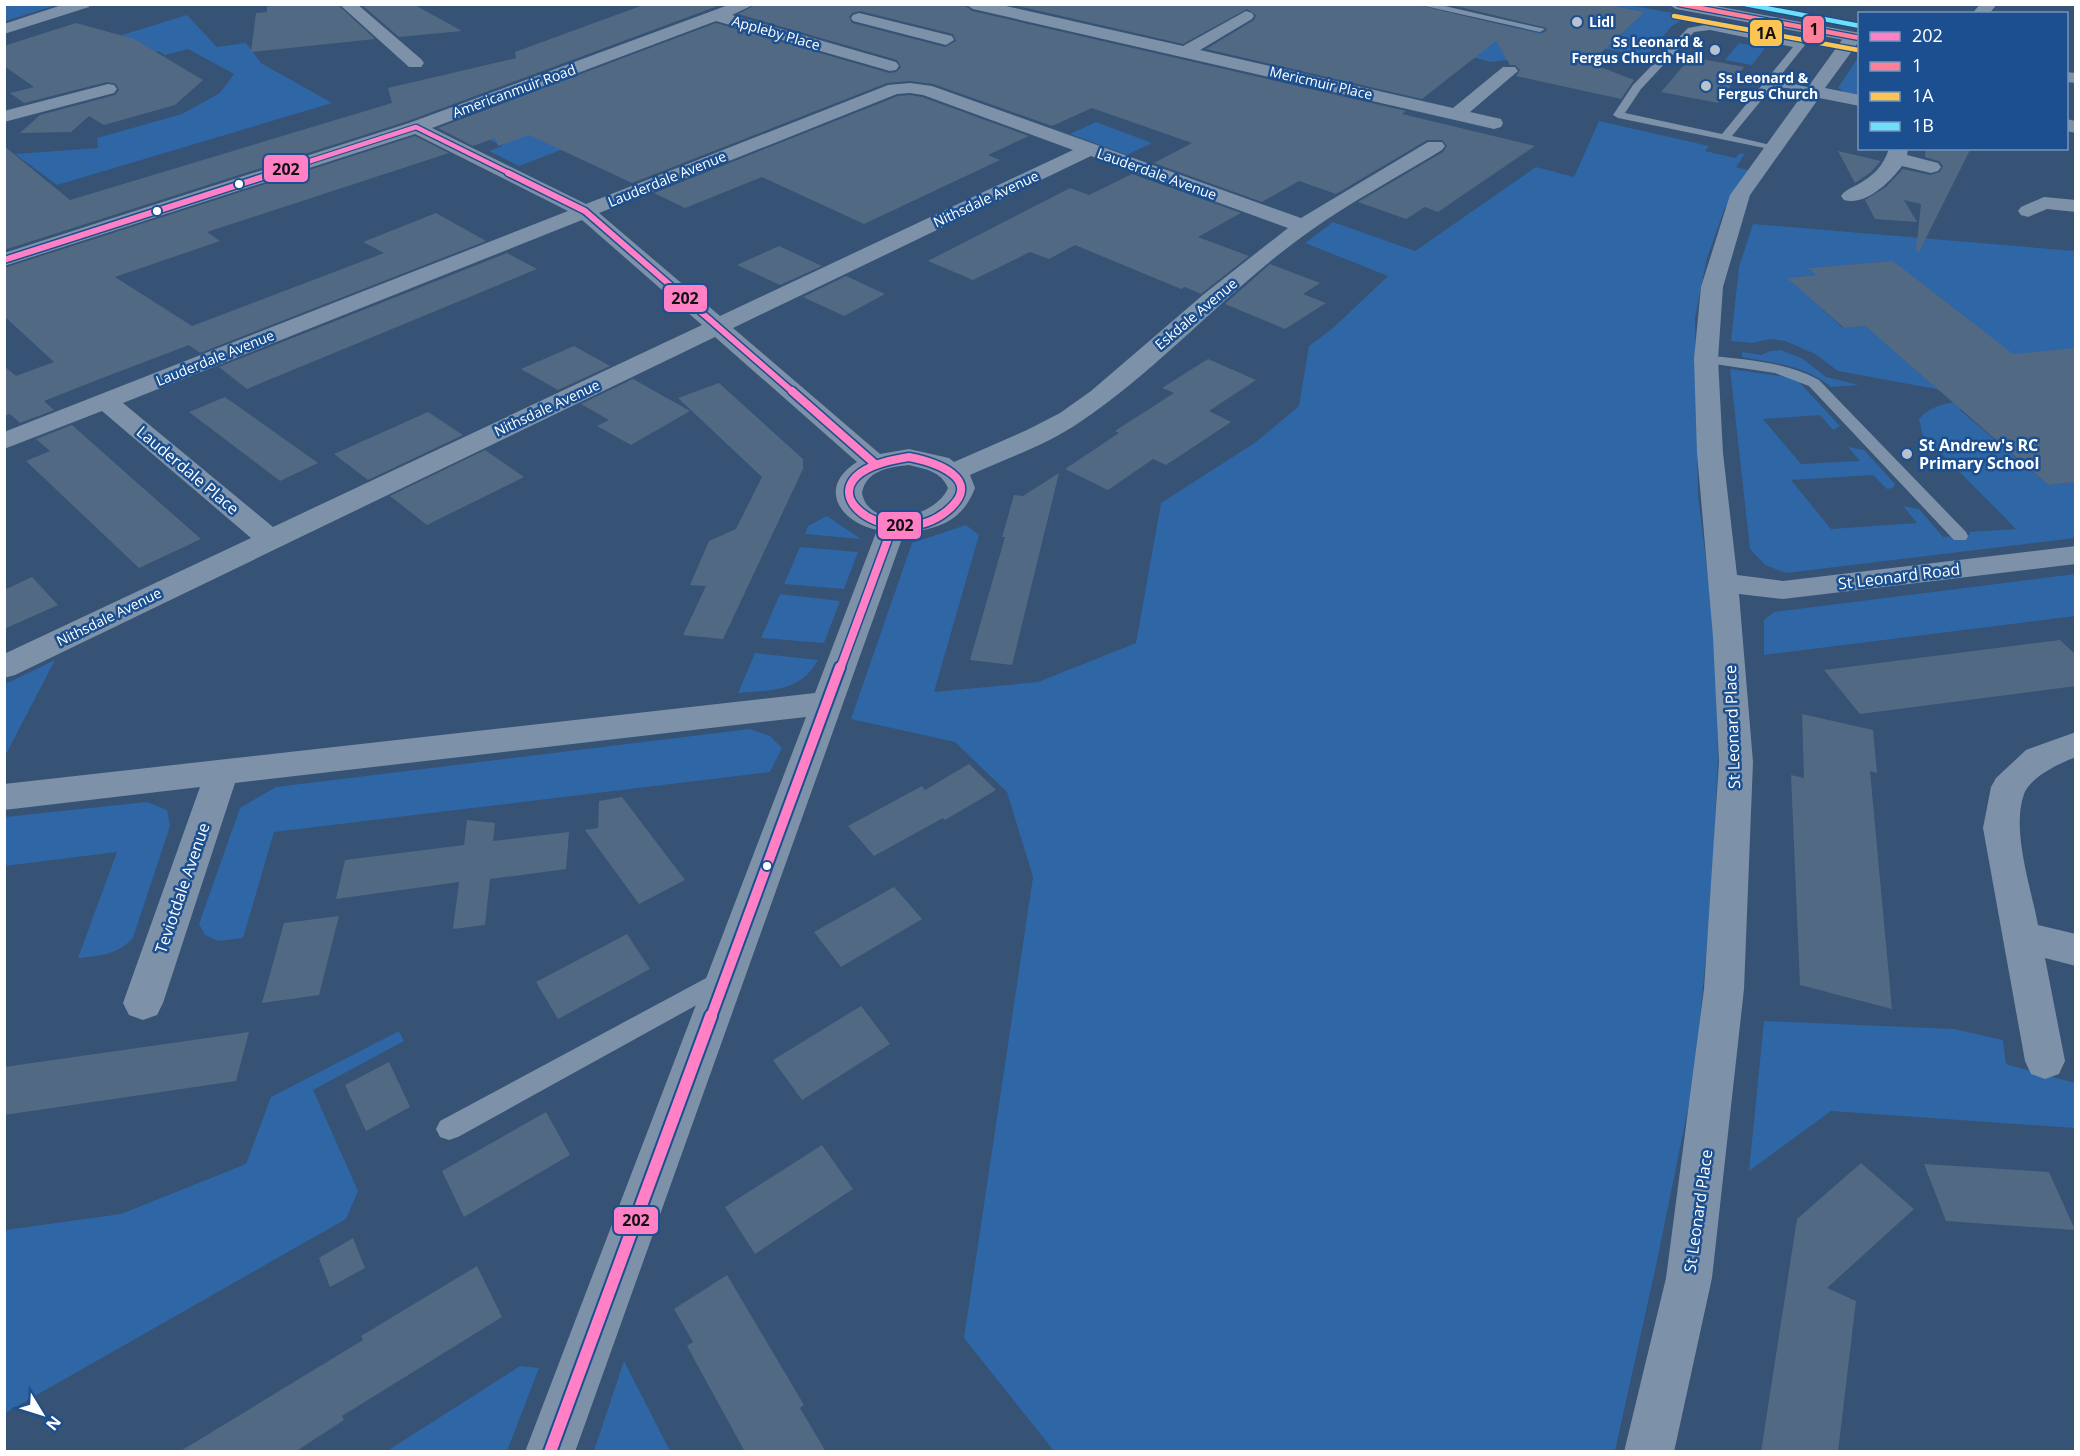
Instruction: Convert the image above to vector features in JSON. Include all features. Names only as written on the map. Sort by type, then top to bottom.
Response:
[{"type":"street","points":[[4,29],[83,4]]},
{"type":"street","points":[[346,4],[415,63]]},
{"type":"street","name":"Americanmuir Road","points":[[4,260],[416,127],[747,4]]},
{"type":"street","name":"Mericmuir Place","points":[[973,4],[1494,123]]},
{"type":"street","points":[[1676,4],[1856,38]]},
{"type":"street","name":"Appleby Place","points":[[717,16],[890,66]]},
{"type":"street","points":[[1186,51],[1246,16]]},
{"type":"street","points":[[859,18],[946,40]]},
{"type":"street","name":"Appleby Place","points":[[835,51],[891,27]]},
{"type":"street","name":"St Leonard Place","points":[[1649,1452],[1689,1278],[1724,989],[1736,762],[1728,637],[1710,453],[1706,359],[1712,287],[1740,195],[1754,173],[1856,38]]},
{"type":"street","points":[[1456,114],[1509,71]]},
{"type":"street","points":[[4,117],[108,89]]},
{"type":"street","name":"Lauderdale Avenue","points":[[4,441],[894,89],[926,90],[1303,226]]},
{"type":"street","points":[[1816,92],[1858,101]]},
{"type":"street","points":[[416,127],[585,212],[719,326],[875,464]]},
{"type":"street","name":"Eskdale Avenue","points":[[953,472],[1036,436],[1069,418],[1092,402],[1303,226],[1435,146]]},
{"type":"street","name":"Nithsdale Avenue","points":[[4,667],[1090,149]]},
{"type":"street","points":[[1851,195],[1873,186],[1887,174],[1898,154],[1931,167]]},
{"type":"street","points":[[2028,211],[2044,203],[2076,206]]},
{"type":"street","name":"Lauderdale Place","points":[[105,401],[270,539]]},
{"type":"street","points":[[909,458],[942,464],[961,481],[962,492],[957,503],[946,513],[931,520],[893,525],[867,518],[859,514],[850,504],[846,493],[860,471],[875,464],[909,458]]},
{"type":"street","points":[[550,1452],[893,525]]},
{"type":"street","name":"St Leonard Road","points":[[1722,582],[1783,590],[2076,555]]},
{"type":"street","points":[[4,797],[827,703]]},
{"type":"street","points":[[2045,1061],[2001,828],[2008,787],[2038,759],[2076,744]]},
{"type":"street","name":"Teviotdale Avenue","points":[[143,1003],[222,772]]},
{"type":"street","points":[[2022,937],[2076,950]]},
{"type":"lane","points":[[1420,4],[1540,29]]},
{"type":"lane","points":[[1725,138],[1800,45],[1710,27],[1691,30],[1637,87],[1618,115],[1774,149]]},
{"type":"lane","points":[[1770,82],[1816,92]]},
{"type":"lane","points":[[1706,359],[1787,371],[1803,376],[1814,383],[1960,536]]},
{"type":"lane","points":[[449,1129],[726,977]]},
{"type":"shaded area","points":[[5,4],[57,4],[57,5],[5,21]]},
{"type":"shaded area","points":[[1407,5],[1570,39],[1576,33],[1614,41],[1645,12],[1610,5],[1628,5],[1689,16],[1672,26],[1645,57],[1521,32],[1507,60],[1490,62],[1378,30]]},
{"type":"shaded area","points":[[187,15],[217,47],[246,43],[261,63],[332,103],[57,185],[15,154],[98,148],[97,138],[182,114],[220,93],[234,74],[188,49],[165,55],[158,51],[119,62],[90,45]]},
{"type":"shaded area","points":[[1738,25],[1826,44],[1824,47],[1736,29]]},
{"type":"shaded area","points":[[1739,43],[1765,48],[1752,65],[1725,60]]},
{"type":"shaded area","points":[[1858,58],[1858,95],[1846,93],[1838,88]]},
{"type":"shaded area","points":[[480,114],[566,148],[519,166],[489,151],[502,146],[490,140]]},
{"type":"shaded area","points":[[1599,121],[1709,146],[1705,151],[1735,158],[1740,153],[1745,154],[1736,167],[1748,170],[1724,210],[1707,258],[1695,317],[1698,495],[1715,636],[1718,759],[1712,889],[1695,1074],[1615,1451],[1054,1451],[964,1338],[1033,877],[1007,792],[955,742],[851,719],[912,543],[966,525],[979,535],[934,692],[1038,682],[1136,643],[1161,503],[1256,442],[1299,406],[1309,346],[1333,328],[1388,276],[1305,243],[1333,222],[1415,251],[1536,167],[1574,177]]},
{"type":"shaded area","points":[[1096,122],[1152,143],[1127,155],[1070,134]]},
{"type":"shaded area","points":[[1753,224],[2075,251],[2075,348],[2008,362],[1884,262],[1809,268],[1816,275],[1788,278],[1843,328],[1865,326],[1941,390],[1838,371],[1815,354],[1785,341],[1770,339],[1752,343],[1731,341],[1739,267]]},
{"type":"shaded area","points":[[1781,350],[1803,359],[1826,377],[1859,385],[1831,387],[1800,369],[1742,357],[1742,352],[1761,355]]},
{"type":"shaded area","points":[[1730,369],[1787,377],[1799,382],[1840,426],[1833,430],[1820,415],[1763,419],[1801,464],[1860,461],[1848,447],[1864,450],[1895,484],[1893,488],[1887,489],[1873,475],[1791,480],[1831,529],[1917,523],[1903,506],[1919,509],[1943,537],[1970,535],[1969,532],[2016,529],[1923,435],[1919,419],[1935,407],[1955,402],[1961,411],[2048,485],[2075,482],[2075,538],[1786,573],[1765,565],[1750,549]]},
{"type":"shaded area","points":[[827,516],[861,539],[805,534],[808,526]]},
{"type":"shaded area","points":[[800,547],[858,552],[844,589],[784,584]]},
{"type":"shaded area","points":[[2075,574],[2075,616],[1764,655],[1764,620],[1774,612]]},
{"type":"shaded area","points":[[780,594],[840,601],[824,643],[761,638]]},
{"type":"shaded area","points":[[755,653],[818,660],[803,678],[794,684],[774,690],[738,693]]},
{"type":"shaded area","points":[[55,660],[5,756],[5,684]]},
{"type":"shaded area","points":[[750,729],[770,736],[782,748],[770,772],[274,832],[243,938],[218,941],[205,935],[199,924],[240,808],[276,787]]},
{"type":"shaded area","points":[[147,802],[167,810],[170,826],[133,938],[114,951],[78,958],[117,852],[5,866],[5,817]]},
{"type":"shaded area","points":[[1764,1021],[1954,1029],[2003,1040],[2006,1064],[2075,1083],[2075,1128],[1831,1111],[1749,1171]]},
{"type":"shaded area","points":[[399,1031],[404,1041],[313,1090],[358,1191],[346,1219],[5,1413],[5,1230],[121,1214],[246,1164],[271,1097]]},
{"type":"shaded area","points":[[624,1361],[670,1451],[594,1451]]},
{"type":"shaded area","points":[[520,1366],[539,1368],[507,1451],[387,1451]]},
{"type":"building","points":[[267,4],[337,4],[375,39],[251,52],[256,13],[267,12]]},
{"type":"building","points":[[361,4],[413,4],[462,31],[399,37]]},
{"type":"building","points":[[646,4],[723,4],[408,121],[4,250],[4,146],[70,200],[392,103],[388,88],[516,58],[515,52]]},
{"type":"building","points":[[757,4],[963,4],[972,11],[1406,111],[1402,114],[1535,146],[1438,212],[1425,207],[1406,219],[1358,202],[1443,152],[1447,146],[1442,140],[1427,140],[1336,194],[1299,181],[1262,202],[1154,163],[1192,143],[1092,108],[1052,126],[933,84],[910,81],[887,83],[632,183],[529,135],[498,146],[495,138],[473,146],[438,128],[716,23],[889,73],[896,72],[901,67],[897,60],[738,14]],"holes":[[[860,11],[953,34],[956,41],[945,47],[852,23],[849,17],[852,13]]]},
{"type":"building","points":[[1009,4],[1414,4],[1540,34],[1547,28],[1448,4],[1605,4],[1645,12],[1590,63],[1634,80],[1621,99],[1516,76],[1520,70],[1515,65],[1510,65],[1496,41],[1422,99],[1206,49],[1254,20],[1256,15],[1247,9],[1183,44]]},
{"type":"building","points":[[76,23],[134,39],[203,80],[175,105],[104,125],[89,116],[71,132],[20,133],[40,115],[115,95],[119,90],[116,84],[107,82],[24,103],[10,93],[34,87],[4,66],[4,46]]},
{"type":"building","name":"Ss Leonard & Fergus Church","points":[[1691,57],[1744,67],[1718,103],[1661,92]]},
{"type":"building","points":[[898,96],[922,97],[1029,136],[988,155],[1000,160],[864,224],[762,177],[685,208],[654,193]]},
{"type":"building","points":[[415,136],[449,153],[207,232],[220,241],[115,277],[192,326],[384,253],[363,242],[436,213],[486,241],[200,353],[189,345],[97,380],[44,401],[54,410],[20,423],[10,414],[4,416],[4,366],[16,376],[54,362],[4,316],[4,268]]},
{"type":"building","points":[[1926,150],[1970,150],[1919,252],[1916,251],[1921,204],[1904,200],[1917,222],[1875,219],[1865,200],[1886,187],[1903,169],[1930,175],[1940,172],[1943,166],[1939,161],[1925,157]]},
{"type":"building","points":[[1838,151],[1881,161],[1871,172],[1855,183]]},
{"type":"building","points":[[1132,174],[1241,213],[1198,237],[1249,256],[1201,294],[1185,287],[1181,289],[1075,245],[1049,259],[1030,252],[973,280],[928,261],[1070,188],[1089,195]]},
{"type":"building","points":[[779,246],[822,266],[780,285],[737,265]]},
{"type":"building","points":[[507,253],[537,269],[247,389],[219,367]]},
{"type":"building","points":[[1893,261],[2013,354],[2076,348],[2076,482],[2048,485],[1865,326],[1844,328],[1787,278],[1816,275],[1808,268]]},
{"type":"building","points":[[1270,264],[1320,283],[1303,294],[1326,303],[1285,329],[1225,304]]},
{"type":"building","points":[[846,276],[885,294],[844,316],[803,297]]},
{"type":"building","points":[[574,346],[610,366],[558,390],[521,369]]},
{"type":"building","points":[[1208,359],[1256,380],[1209,411],[1231,422],[1166,465],[1153,459],[1108,490],[1065,469],[1119,433],[1115,431],[1174,393],[1162,388]]},
{"type":"building","points":[[633,379],[690,411],[631,445],[597,426],[609,420],[581,404]]},
{"type":"building","points":[[719,383],[803,459],[803,469],[723,639],[683,635],[706,586],[690,585],[709,541],[736,529],[762,477],[678,398]]},
{"type":"building","points":[[225,397],[318,463],[280,481],[189,412]]},
{"type":"building","points":[[428,412],[463,435],[368,480],[334,454]]},
{"type":"building","points":[[72,425],[201,539],[139,568],[26,461],[50,451],[36,439]]},
{"type":"building","points":[[485,450],[524,477],[427,525],[390,496]]},
{"type":"building","points":[[1059,473],[1012,665],[970,660],[1005,537],[1002,537],[1014,495],[1023,496]]},
{"type":"building","points":[[32,577],[58,605],[4,629],[4,590]]},
{"type":"building","points":[[2060,640],[2076,655],[2076,686],[1860,714],[1824,670]]},
{"type":"building","points":[[1802,714],[1873,730],[1877,773],[1870,771],[1892,1009],[1800,985],[1791,775],[1804,778]]},
{"type":"building","points":[[969,764],[996,790],[945,820],[943,818],[874,856],[848,826],[922,786],[925,790]]},
{"type":"building","points":[[622,797],[685,880],[639,904],[585,830],[598,828],[599,801]]},
{"type":"building","points":[[467,820],[495,823],[493,841],[569,832],[566,869],[490,879],[485,925],[453,929],[459,882],[336,899],[345,860],[464,845]]},
{"type":"building","points":[[894,887],[922,919],[841,967],[814,932]]},
{"type":"building","points":[[339,916],[319,995],[262,1003],[284,923]]},
{"type":"building","points":[[627,934],[650,969],[558,1019],[536,982]]},
{"type":"building","points":[[861,1006],[890,1044],[802,1100],[773,1060]]},
{"type":"building","points":[[249,1032],[236,1081],[4,1115],[4,1067]]},
{"type":"building","points":[[389,1062],[410,1107],[366,1131],[345,1085]]},
{"type":"building","points":[[546,1112],[570,1155],[464,1217],[442,1171]]},
{"type":"building","points":[[822,1145],[853,1189],[755,1254],[725,1207]]},
{"type":"building","points":[[1861,1163],[1914,1209],[1827,1288],[1856,1301],[1838,1452],[1761,1452],[1797,1219]]},
{"type":"building","points":[[1924,1164],[2049,1172],[2075,1230],[1946,1221]]},
{"type":"building","points":[[353,1238],[365,1268],[330,1287],[319,1258]]},
{"type":"building","points":[[477,1266],[502,1317],[342,1416],[344,1420],[295,1452],[179,1452],[363,1340],[361,1336]]},
{"type":"building","points":[[727,1275],[804,1405],[800,1408],[826,1452],[745,1452],[687,1346],[693,1342],[674,1309]]},
{"type":"transit line","name":"1","points":[[1679,4],[1858,38]]},
{"type":"transit line","name":"1B","points":[[1745,4],[1858,26]]},
{"type":"transit line","name":"1A","points":[[1674,16],[1858,50]]},
{"type":"transit line","name":"202","points":[[4,260],[416,127],[585,211],[875,464]]},
{"type":"transit line","name":"202","points":[[909,457],[941,465],[952,473],[961,488],[956,501],[948,510],[937,518],[911,525],[883,524],[857,511],[849,497],[852,481],[857,474],[873,465],[909,457]]},
{"type":"transit line","name":"202","points":[[550,1452],[893,525]]},
{"type":"place","name":"Lidl","points":[[1577,22]]},
{"type":"place","name":"Ss Leonard & Fergus Church Hall","points":[[1715,50]]},
{"type":"place","name":"Ss Leonard & Fergus Church","points":[[1706,86]]},
{"type":"place","name":"St Andrew's RC Primary School","points":[[1907,454]]}]
